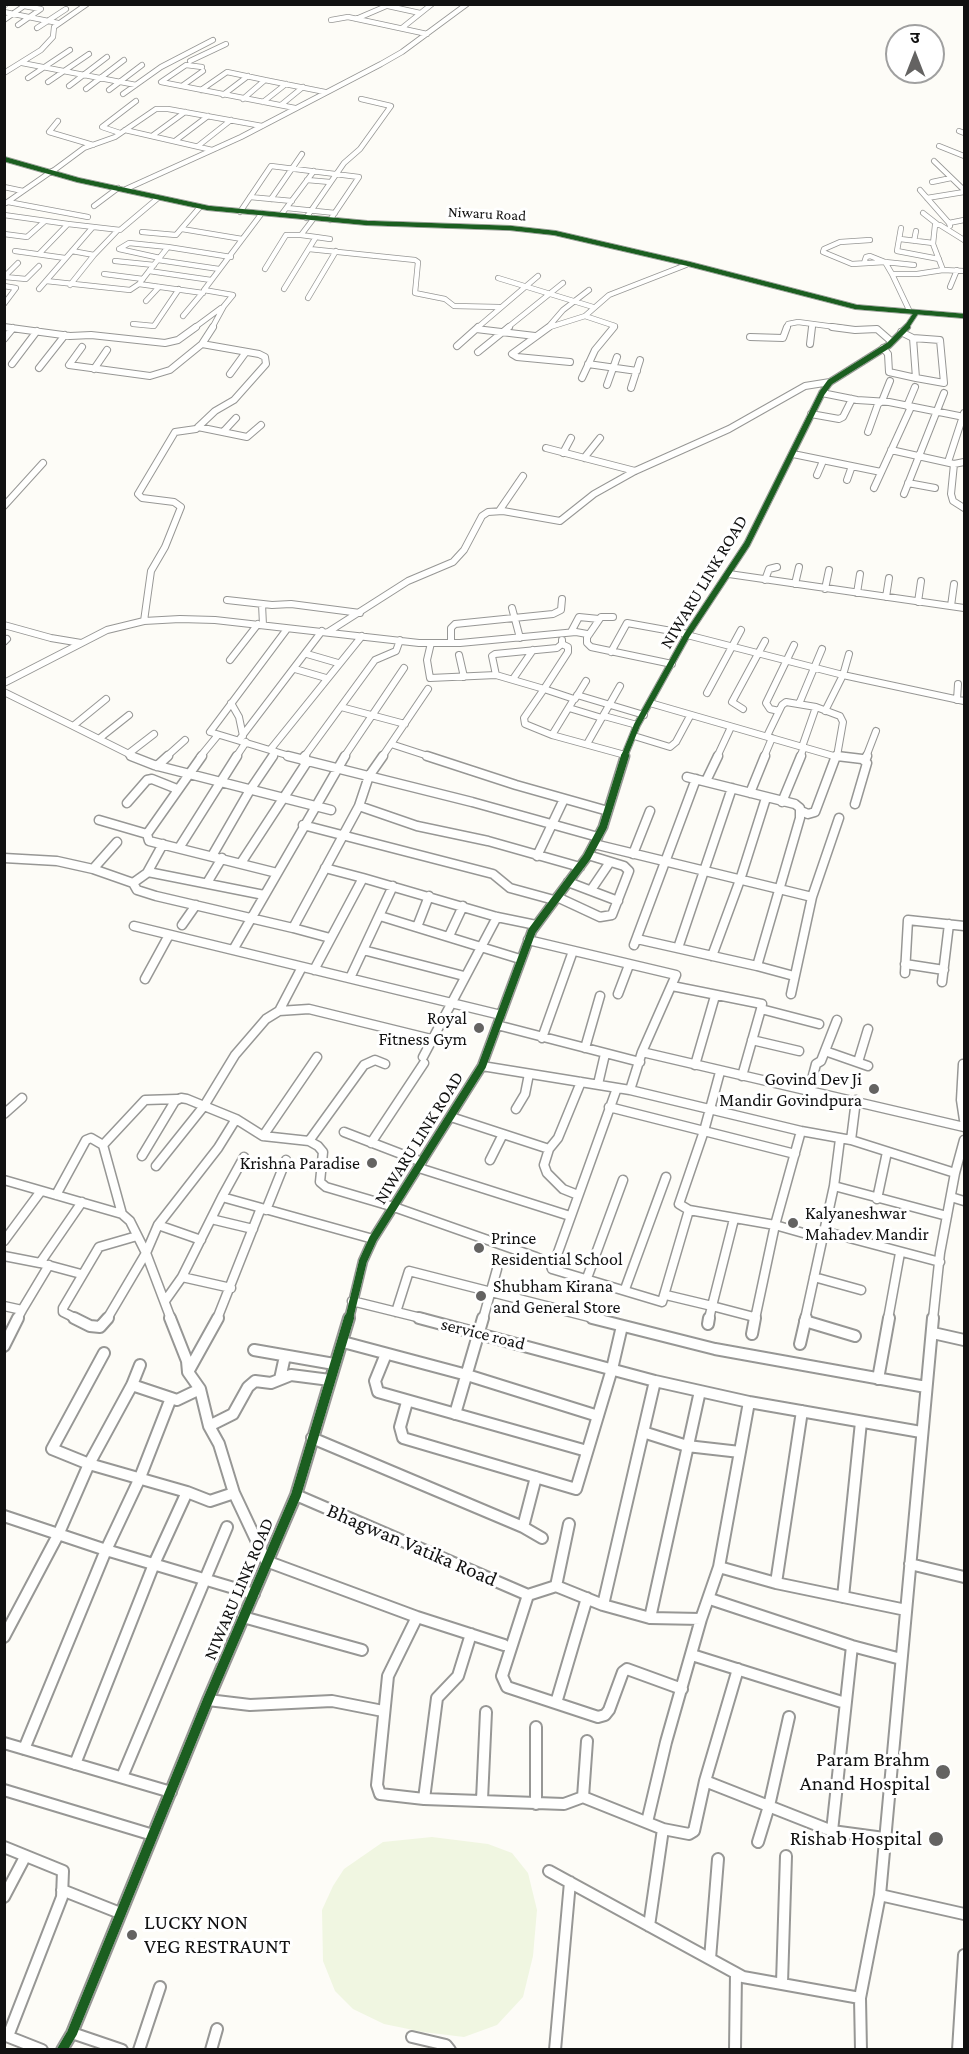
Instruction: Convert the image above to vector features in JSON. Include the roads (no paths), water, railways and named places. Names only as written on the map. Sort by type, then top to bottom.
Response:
[{"type":"street","points":[[4,73],[22,63],[51,40],[54,34],[53,28],[58,23],[87,4]]},
{"type":"street","points":[[402,28],[432,4]]},
{"type":"street","points":[[126,189],[262,126],[402,52],[467,4]]},
{"type":"street","points":[[356,19],[390,5],[420,13]]},
{"type":"street","points":[[4,20],[24,6],[41,9],[18,25]]},
{"type":"street","points":[[37,28],[66,9]]},
{"type":"street","points":[[4,12],[58,23]]},
{"type":"street","points":[[331,20],[344,16],[427,34]]},
{"type":"street","points":[[123,94],[162,67],[213,40]]},
{"type":"street","points":[[190,62],[226,44]]},
{"type":"street","points":[[196,48],[208,52]]},
{"type":"street","points":[[28,78],[70,50]]},
{"type":"street","points":[[48,82],[89,54]]},
{"type":"street","points":[[69,86],[106,57]]},
{"type":"street","points":[[86,89],[124,60]]},
{"type":"street","points":[[22,63],[136,85]]},
{"type":"street","points":[[109,90],[142,65]]},
{"type":"street","points":[[182,86],[203,69],[186,65],[161,81],[182,86],[201,90],[223,94],[243,99],[296,108]]},
{"type":"street","points":[[201,90],[227,72],[326,92]]},
{"type":"street","points":[[223,94],[248,76]]},
{"type":"street","points":[[243,99],[265,80]]},
{"type":"street","points":[[263,102],[286,84]]},
{"type":"street","points":[[281,105],[303,87]]},
{"type":"street","points":[[306,218],[336,173],[360,149],[391,106],[361,99]]},
{"type":"street","points":[[136,101],[102,127],[212,150]]},
{"type":"street","points":[[6,203],[84,148],[123,131],[156,109],[262,126]]},
{"type":"street","points":[[152,136],[185,112]]},
{"type":"street","points":[[175,141],[208,116]]},
{"type":"street","points":[[198,146],[231,120]]},
{"type":"street","points":[[58,121],[49,132],[93,145]]},
{"type":"street","points":[[939,146],[964,158]]},
{"type":"street","points":[[271,199],[302,154]]},
{"type":"street","name":"Niwaru Road","points":[[4,159],[53,171],[78,180],[200,207],[330,220],[536,231],[689,264],[856,307],[964,316]]},
{"type":"street","points":[[934,161],[964,193]]},
{"type":"street","points":[[240,212],[270,167],[359,177],[330,220]]},
{"type":"street","points":[[281,215],[314,171]]},
{"type":"street","points":[[932,182],[951,178]]},
{"type":"street","points":[[307,180],[330,182]]},
{"type":"street","points":[[4,187],[23,191]]},
{"type":"street","points":[[94,206],[118,188]]},
{"type":"street","points":[[920,190],[949,223],[955,234]]},
{"type":"street","points":[[927,198],[964,193]]},
{"type":"street","points":[[250,197],[292,201]]},
{"type":"street","points":[[70,285],[117,231],[125,228],[158,198]]},
{"type":"street","points":[[6,203],[88,217]]},
{"type":"street","points":[[4,233],[28,206]]},
{"type":"street","points":[[142,232],[174,235],[200,207]]},
{"type":"street","points":[[286,208],[335,213]]},
{"type":"street","points":[[183,316],[231,257],[262,213]]},
{"type":"street","points":[[923,213],[964,240]]},
{"type":"street","points":[[4,215],[117,231]]},
{"type":"street","points":[[301,235],[314,218]]},
{"type":"street","points":[[949,223],[964,220]]},
{"type":"street","points":[[4,233],[27,237],[45,221]]},
{"type":"street","points":[[39,254],[68,224]]},
{"type":"street","points":[[937,224],[934,229],[933,243],[943,270]]},
{"type":"street","points":[[39,289],[92,228]]},
{"type":"street","points":[[901,228],[897,251],[939,259]]},
{"type":"street","points":[[182,229],[242,239]]},
{"type":"street","points":[[914,241],[916,231]]},
{"type":"street","points":[[265,269],[287,234],[330,239]]},
{"type":"street","points":[[284,289],[316,237]]},
{"type":"street","points":[[900,239],[933,243]]},
{"type":"street","points":[[870,240],[840,242],[823,251],[852,264],[864,263],[866,257],[870,256],[885,262],[914,265]]},
{"type":"street","points":[[157,261],[119,249],[127,243],[231,257]]},
{"type":"street","points":[[46,281],[130,290],[141,282],[168,248]]},
{"type":"street","points":[[309,249],[415,260],[418,261],[415,293],[445,299],[454,306],[499,307]]},
{"type":"street","points":[[15,251],[65,258]]},
{"type":"street","points":[[72,251],[94,255]]},
{"type":"street","points":[[308,298],[336,251]]},
{"type":"street","points":[[930,259],[931,272]]},
{"type":"street","points":[[115,261],[157,261],[219,269]]},
{"type":"street","points":[[5,277],[18,262]]},
{"type":"street","points":[[885,262],[913,312]]},
{"type":"street","points":[[550,326],[585,316],[609,295],[689,264]]},
{"type":"street","points":[[5,277],[26,279],[39,266]]},
{"type":"street","points":[[892,274],[943,270],[964,271]]},
{"type":"street","points":[[950,287],[957,270]]},
{"type":"street","points":[[149,271],[211,280]]},
{"type":"street","points":[[4,327],[64,335],[91,335],[169,343],[183,337],[224,306],[233,295],[159,287],[104,274]]},
{"type":"street","points":[[457,346],[499,307],[538,276]]},
{"type":"street","points":[[498,279],[593,307]]},
{"type":"street","points":[[954,280],[964,282]]},
{"type":"street","points":[[478,352],[563,283]]},
{"type":"street","points":[[4,286],[16,288],[4,304]]},
{"type":"street","points":[[146,300],[159,287]]},
{"type":"street","points":[[133,324],[154,326],[179,290]]},
{"type":"street","points":[[570,362],[513,356],[513,351],[550,326],[563,310],[588,290]]},
{"type":"street","points":[[59,364],[150,376],[160,375],[170,370],[202,344],[224,306]]},
{"type":"street","name":"NIWARU LINK ROAD","points":[[62,2049],[72,2033],[207,1700],[296,1495],[334,1364],[343,1342],[363,1261],[373,1239],[482,1066],[528,940],[555,898],[588,855],[608,811],[637,725],[688,635],[729,574],[793,454],[822,393],[830,382],[887,345],[911,323],[913,312]]},
{"type":"street","points":[[582,378],[594,350],[615,326],[585,316]]},
{"type":"street","points":[[750,337],[780,339],[785,337],[790,323],[877,330],[887,345],[889,372],[944,383],[940,340],[913,338],[901,332]]},
{"type":"street","points":[[810,344],[812,324]]},
{"type":"street","points":[[4,339],[13,328]]},
{"type":"street","points":[[476,329],[535,336]]},
{"type":"street","points":[[12,364],[37,332]]},
{"type":"street","points":[[39,368],[64,335]]},
{"type":"street","points":[[913,338],[915,378]]},
{"type":"street","points":[[198,427],[215,411],[234,400],[266,364],[263,356],[202,344]]},
{"type":"street","points":[[69,365],[82,347]]},
{"type":"street","points":[[94,369],[107,350]]},
{"type":"street","points":[[230,374],[246,352]]},
{"type":"street","points":[[608,385],[617,357]]},
{"type":"street","points":[[631,388],[640,360]]},
{"type":"street","points":[[588,364],[637,371]]},
{"type":"street","points":[[868,432],[878,404],[882,401],[891,381]]},
{"type":"street","points":[[179,848],[243,740],[325,632],[360,613],[408,581],[453,562],[464,550],[482,516],[488,512],[499,511],[560,521],[594,494],[635,471],[729,429],[805,386],[830,382]]},
{"type":"street","points":[[874,488],[915,387]]},
{"type":"street","points":[[822,393],[964,416],[951,463],[952,498],[964,508]]},
{"type":"street","points":[[904,494],[944,393]]},
{"type":"street","points":[[811,414],[842,418],[852,399]]},
{"type":"street","points":[[223,432],[236,418]]},
{"type":"street","points":[[144,621],[151,571],[165,547],[181,507],[174,502],[142,498],[138,494],[175,432],[198,427],[248,437],[261,425]]},
{"type":"street","points":[[563,453],[571,438]]},
{"type":"street","points":[[584,458],[600,438]]},
{"type":"street","points":[[546,448],[635,471]]},
{"type":"street","points":[[891,450],[951,463],[964,462]]},
{"type":"street","points":[[793,454],[881,472]]},
{"type":"street","points":[[817,475],[823,461]]},
{"type":"street","points":[[4,506],[43,463]]},
{"type":"street","points":[[847,480],[852,466]]},
{"type":"street","points":[[499,511],[523,476]]},
{"type":"street","points":[[908,483],[935,488]]},
{"type":"street","points":[[765,580],[769,569],[777,567]]},
{"type":"street","points":[[795,584],[799,567]]},
{"type":"street","points":[[825,589],[829,570]]},
{"type":"street","points":[[729,574],[964,608]]},
{"type":"street","points":[[857,593],[860,574]]},
{"type":"street","points":[[886,597],[889,578]]},
{"type":"street","points":[[918,602],[921,580]]},
{"type":"street","points":[[951,606],[954,584]]},
{"type":"street","points":[[451,643],[451,628],[455,624],[557,613],[561,610],[562,599]]},
{"type":"street","points":[[227,600],[262,604],[291,604],[360,613]]},
{"type":"street","points":[[230,660],[261,625],[262,604]]},
{"type":"street","points":[[513,608],[520,638]]},
{"type":"street","points":[[613,616],[602,616],[599,619],[588,636],[588,646],[672,664]]},
{"type":"street","points":[[571,632],[579,617],[599,619]]},
{"type":"street","points":[[4,683],[107,630],[144,621],[200,619],[431,643],[505,640],[571,632],[588,636]]},
{"type":"street","points":[[610,652],[627,623],[734,646],[787,662],[843,675],[961,700],[958,684]]},
{"type":"street","points":[[4,625],[51,638],[81,643]]},
{"type":"street","points":[[287,629],[210,732],[243,740],[304,761],[554,824],[633,854],[812,897]]},
{"type":"street","points":[[707,693],[741,630]]},
{"type":"street","points":[[561,633],[562,644]]},
{"type":"street","points":[[544,635],[548,649]]},
{"type":"street","points":[[212,856],[273,751],[326,678],[362,636]]},
{"type":"street","points":[[241,863],[340,707],[375,660],[396,651],[400,640]]},
{"type":"street","points":[[505,640],[509,652]]},
{"type":"street","points":[[743,709],[732,702],[765,641]]},
{"type":"street","points":[[431,643],[428,660],[430,677],[496,675],[644,715]]},
{"type":"street","points":[[496,675],[493,655],[557,648],[562,644]]},
{"type":"street","points":[[562,644],[568,647],[568,652],[524,721],[532,728],[552,735],[625,755]]},
{"type":"street","points":[[779,711],[770,709],[766,703],[794,645]]},
{"type":"street","points":[[799,704],[822,649]]},
{"type":"street","points":[[513,680],[533,650]]},
{"type":"street","points":[[307,654],[338,663]]},
{"type":"street","points":[[825,711],[843,675],[849,654]]},
{"type":"street","points":[[459,655],[464,677]]},
{"type":"street","points":[[233,950],[249,918],[336,769],[404,668]]},
{"type":"street","points":[[295,669],[326,678]]},
{"type":"street","points":[[552,735],[586,681]]},
{"type":"street","points":[[586,744],[620,686]]},
{"type":"street","points":[[292,928],[359,806],[369,776],[429,689]]},
{"type":"street","points":[[4,692],[128,754],[158,766],[331,810]]},
{"type":"street","points":[[73,726],[106,699]]},
{"type":"street","points":[[687,777],[799,806],[801,811],[808,814],[815,812],[837,756],[843,722],[839,715],[816,707],[786,702],[779,711],[750,793]]},
{"type":"street","points":[[231,703],[239,717],[243,740]]},
{"type":"street","points":[[650,703],[803,747],[865,761]]},
{"type":"street","points":[[340,707],[405,724]]},
{"type":"street","points":[[782,802],[816,707]]},
{"type":"street","points":[[569,708],[637,725]]},
{"type":"street","points":[[100,738],[129,715]]},
{"type":"street","points":[[634,736],[670,747],[676,742],[690,716]]},
{"type":"street","points":[[706,782],[731,727]]},
{"type":"street","points":[[855,804],[866,766],[865,761],[876,731]]},
{"type":"street","points":[[128,754],[154,734]]},
{"type":"street","points":[[218,735],[187,774],[147,834],[148,841],[277,873]]},
{"type":"street","points":[[158,766],[185,740]]},
{"type":"street","points":[[391,744],[608,811]]},
{"type":"street","points":[[128,803],[147,780],[152,779],[177,789]]},
{"type":"street","points":[[696,779],[667,862],[635,942],[678,948],[794,976]]},
{"type":"street","points":[[678,948],[732,788]]},
{"type":"street","points":[[537,856],[554,824],[564,798]]},
{"type":"street","points":[[712,956],[740,880],[766,798]]},
{"type":"street","points":[[359,806],[417,826],[446,831],[580,867]]},
{"type":"street","points":[[633,854],[650,811]]},
{"type":"street","points":[[757,966],[801,811]]},
{"type":"street","points":[[791,994],[812,897],[838,818]]},
{"type":"street","points":[[99,820],[147,834]]},
{"type":"street","points":[[303,825],[493,874],[510,888],[555,898],[600,917],[612,915],[628,871],[624,866],[588,855]]},
{"type":"street","points":[[93,869],[117,842]]},
{"type":"street","points":[[134,884],[148,872],[163,844]]},
{"type":"street","points":[[4,858],[57,861],[93,869],[134,884],[142,891],[330,938]]},
{"type":"street","points":[[207,884],[222,858]]},
{"type":"street","points":[[591,890],[610,862]]},
{"type":"street","points":[[325,868],[536,925]]},
{"type":"street","points":[[148,872],[264,895]]},
{"type":"street","points":[[314,970],[363,878]]},
{"type":"street","points":[[568,882],[618,901]]},
{"type":"street","points":[[350,978],[393,886]]},
{"type":"street","points":[[417,927],[429,896]]},
{"type":"street","points":[[182,925],[196,905]]},
{"type":"street","points":[[449,936],[463,906]]},
{"type":"street","points":[[380,916],[520,959]]},
{"type":"street","points":[[370,1143],[423,1060],[430,1039],[497,916]]},
{"type":"street","points":[[905,973],[908,920],[964,926]]},
{"type":"street","points":[[942,982],[949,924]]},
{"type":"street","points":[[134,926],[501,1016]]},
{"type":"street","points":[[145,979],[169,934]]},
{"type":"street","points":[[528,940],[676,975],[641,1057],[630,1090]]},
{"type":"street","points":[[363,950],[464,976]]},
{"type":"street","points":[[542,1038],[573,951]]},
{"type":"street","points":[[905,964],[944,970]]},
{"type":"street","points":[[618,994],[629,965]]},
{"type":"street","points":[[279,1011],[302,967]]},
{"type":"street","points":[[672,986],[762,1004],[742,1076]]},
{"type":"street","points":[[585,1048],[600,996]]},
{"type":"street","points":[[695,1065],[715,996]]},
{"type":"street","points":[[156,1166],[204,1106],[235,1055],[266,1019],[279,1011],[309,1009],[430,1039]]},
{"type":"street","points":[[761,1010],[819,1024]]},
{"type":"street","points":[[809,1091],[816,1064],[821,1062],[837,1020]]},
{"type":"street","points":[[497,1025],[605,1054],[695,1065],[856,1100],[964,1127]]},
{"type":"street","points":[[858,1062],[868,1029]]},
{"type":"street","points":[[752,1040],[799,1051]]},
{"type":"street","points":[[825,1051],[868,1066]]},
{"type":"street","points":[[598,1084],[605,1054]]},
{"type":"street","points":[[263,1136],[318,1057]]},
{"type":"street","points":[[309,1141],[364,1065],[375,1060],[385,1064]]},
{"type":"street","points":[[963,1064],[961,1100],[964,1120]]},
{"type":"street","points":[[482,1066],[630,1090],[801,1131],[851,1140],[955,1173]]},
{"type":"street","points":[[720,1072],[704,1131],[679,1200],[681,1206],[689,1210],[734,1219],[822,1234],[940,1262]]},
{"type":"street","points":[[516,1109],[525,1094],[529,1074]]},
{"type":"street","points":[[578,1195],[563,1189],[547,1173],[544,1165],[549,1149],[558,1138],[581,1082]]},
{"type":"street","points":[[552,1269],[617,1088]]},
{"type":"street","points":[[4,1114],[22,1098]]},
{"type":"street","points":[[142,1156],[177,1099]]},
{"type":"street","points":[[103,1145],[145,1100],[187,1099],[236,1119],[263,1136],[309,1141],[318,1146],[323,1152],[320,1182],[324,1186],[394,1207],[536,1257],[550,1263],[552,1269]]},
{"type":"street","points":[[851,1140],[856,1100]]},
{"type":"street","points":[[609,1107],[795,1154]]},
{"type":"street","points":[[451,1117],[549,1149]]},
{"type":"street","points":[[137,1236],[102,1245],[81,1274],[63,1312],[90,1326],[100,1327],[146,1253],[158,1225],[218,1148],[236,1119]]},
{"type":"street","points":[[752,1334],[775,1225],[801,1131]]},
{"type":"street","points":[[344,1132],[420,1165],[570,1216]]},
{"type":"street","points":[[490,1160],[503,1134]]},
{"type":"street","points":[[56,1195],[86,1140],[91,1138],[103,1145],[122,1214]]},
{"type":"street","points":[[800,1344],[834,1186],[840,1139]]},
{"type":"street","points":[[861,2049],[860,1998],[880,1895],[921,1432],[940,1262],[955,1173],[964,1140]]},
{"type":"street","points":[[877,1199],[887,1152]]},
{"type":"street","points":[[165,1301],[182,1277],[244,1157]]},
{"type":"street","points":[[188,1372],[221,1311],[253,1229],[286,1160]]},
{"type":"street","points":[[625,1289],[666,1177]]},
{"type":"street","points":[[4,1180],[122,1214],[130,1221],[146,1253],[165,1301],[187,1361],[188,1372],[200,1389],[209,1426],[219,1444],[234,1493],[266,1561],[417,1617],[504,1645]]},
{"type":"street","points":[[587,1278],[623,1180]]},
{"type":"street","points":[[834,1186],[947,1216]]},
{"type":"street","points":[[4,1241],[41,1191]]},
{"type":"street","points":[[222,1197],[373,1239]]},
{"type":"street","points":[[951,1197],[964,1201]]},
{"type":"street","points":[[4,1346],[44,1264],[82,1202]]},
{"type":"street","points":[[552,1269],[625,1289],[662,1302],[666,1295],[689,1210]]},
{"type":"street","points":[[211,1219],[253,1229]]},
{"type":"street","points":[[708,1324],[734,1219]]},
{"type":"street","points":[[158,1225],[201,1240]]},
{"type":"street","points":[[878,1379],[900,1252]]},
{"type":"street","points":[[4,1256],[81,1274]]},
{"type":"street","points":[[455,1414],[497,1269]]},
{"type":"street","points":[[396,1312],[408,1271],[715,1349],[926,1387]]},
{"type":"street","points":[[182,1277],[231,1288]]},
{"type":"street","points":[[814,1277],[861,1290]]},
{"type":"street","points":[[666,1295],[754,1317]]},
{"type":"street","name":"service road","points":[[352,1301],[478,1332],[655,1381],[749,1402],[921,1432]]},
{"type":"street","points":[[4,1306],[22,1310]]},
{"type":"street","points":[[805,1321],[855,1336]]},
{"type":"street","points":[[407,1402],[399,1427],[400,1434],[404,1438],[440,1451],[576,1489],[612,1369],[622,1326]]},
{"type":"street","points":[[933,1333],[964,1340]]},
{"type":"street","points":[[343,1342],[466,1375],[598,1416]]},
{"type":"street","points":[[254,1350],[334,1364]]},
{"type":"street","points":[[104,1353],[52,1449],[89,1464],[187,1492],[210,1501],[234,1493]]},
{"type":"street","points":[[386,1354],[375,1386],[378,1392],[587,1451]]},
{"type":"street","points":[[280,1379],[285,1356]]},
{"type":"street","points":[[4,1637],[58,1534],[89,1464],[132,1385],[140,1365]]},
{"type":"street","points":[[209,1426],[233,1414],[251,1383],[259,1381],[272,1383],[298,1375],[330,1380]]},
{"type":"street","points":[[603,1605],[655,1381]]},
{"type":"street","points":[[132,1385],[177,1400],[200,1389]]},
{"type":"street","points":[[650,1618],[700,1391]]},
{"type":"street","points":[[24,1749],[106,1550],[140,1480],[171,1398]]},
{"type":"street","points":[[647,1822],[666,1742],[701,1619],[710,1599],[719,1567],[749,1402]]},
{"type":"street","points":[[776,1583],[802,1411]]},
{"type":"street","points":[[843,1597],[861,1422]]},
{"type":"street","points":[[642,1432],[687,1446],[740,1452]]},
{"type":"street","points":[[312,1438],[524,1527],[542,1538]]},
{"type":"street","points":[[524,1527],[536,1477]]},
{"type":"street","points":[[75,1764],[154,1564],[187,1492]]},
{"type":"street","name":"Bhagwan Vatika Road","points":[[296,1495],[528,1595]]},
{"type":"street","points":[[4,1516],[106,1550],[254,1594]]},
{"type":"street","points":[[556,1586],[569,1524]]},
{"type":"street","points":[[122,1778],[227,1527]]},
{"type":"street","points":[[910,1564],[964,1577]]},
{"type":"street","points":[[719,1567],[776,1583],[906,1610]]},
{"type":"street","points":[[682,1689],[627,1669],[622,1672],[609,1710],[605,1715],[598,1717],[507,1687],[502,1676],[528,1595],[556,1586],[603,1605],[650,1618],[701,1619]]},
{"type":"street","points":[[556,1703],[587,1598]]},
{"type":"street","points":[[710,1599],[852,1646],[901,1659]]},
{"type":"street","points":[[243,1617],[362,1650]]},
{"type":"street","points":[[417,1617],[388,1676],[377,1790],[380,1794],[424,1799],[536,1804],[564,1804],[583,1797],[663,1828],[689,1834],[694,1831],[705,1781],[738,1670]]},
{"type":"street","points":[[424,1799],[437,1698],[444,1688],[458,1676],[471,1634]]},
{"type":"street","points":[[832,1831],[852,1646]]},
{"type":"street","points":[[692,1655],[845,1703]]},
{"type":"street","points":[[207,1700],[250,1705],[332,1701],[383,1711]]},
{"type":"street","points":[[482,1800],[486,1712]]},
{"type":"street","points":[[758,1842],[769,1806],[789,1717]]},
{"type":"street","points":[[536,1726],[536,1804]]},
{"type":"street","points":[[583,1797],[587,1741]]},
{"type":"street","points":[[4,1743],[171,1792]]},
{"type":"street","points":[[705,1781],[832,1831],[884,1838]]},
{"type":"street","points":[[4,1790],[153,1835]]},
{"type":"street","points":[[649,1926],[663,1828]]},
{"type":"street","points":[[4,1847],[63,1871],[62,1897],[6,2035],[42,2049]]},
{"type":"street","points":[[782,1983],[786,1856]]},
{"type":"street","points":[[4,1897],[25,1857]]},
{"type":"street","points":[[710,1959],[718,1859]]},
{"type":"street","points":[[549,1871],[743,1977],[860,1998]]},
{"type":"street","points":[[555,2049],[570,1882]]},
{"type":"street","points":[[62,1890],[120,1913]]},
{"type":"street","points":[[880,1895],[964,1914]]},
{"type":"street","points":[[958,2049],[962,2036],[964,1955]]},
{"type":"street","points":[[735,2049],[736,1973]]},
{"type":"street","points":[[140,2049],[160,1987]]},
{"type":"street","points":[[212,2049],[218,2029]]},
{"type":"street","points":[[72,2033],[122,2049]]},
{"type":"street","points":[[412,2037],[446,2045],[450,2049]]},
{"type":"place","name":"Royal Fitness Gym","points":[[479,1028]]},
{"type":"place","name":"Govind Dev Ji Mandir Govindpura","points":[[874,1089]]},
{"type":"place","name":"Krishna Paradise","points":[[372,1163]]},
{"type":"place","name":"Kalyaneshwar Mahadev Mandir","points":[[793,1223]]},
{"type":"place","name":"Prince Residential School","points":[[479,1248]]},
{"type":"place","name":"Shubham Kirana and General Store","points":[[481,1296]]},
{"type":"place","name":"Param Brahm Anand Hospital","points":[[943,1772]]},
{"type":"place","name":"Rishab Hospital","points":[[936,1839]]},
{"type":"place","name":"LUCKY NON VEG RESTRAUNT","points":[[132,1935]]}]
